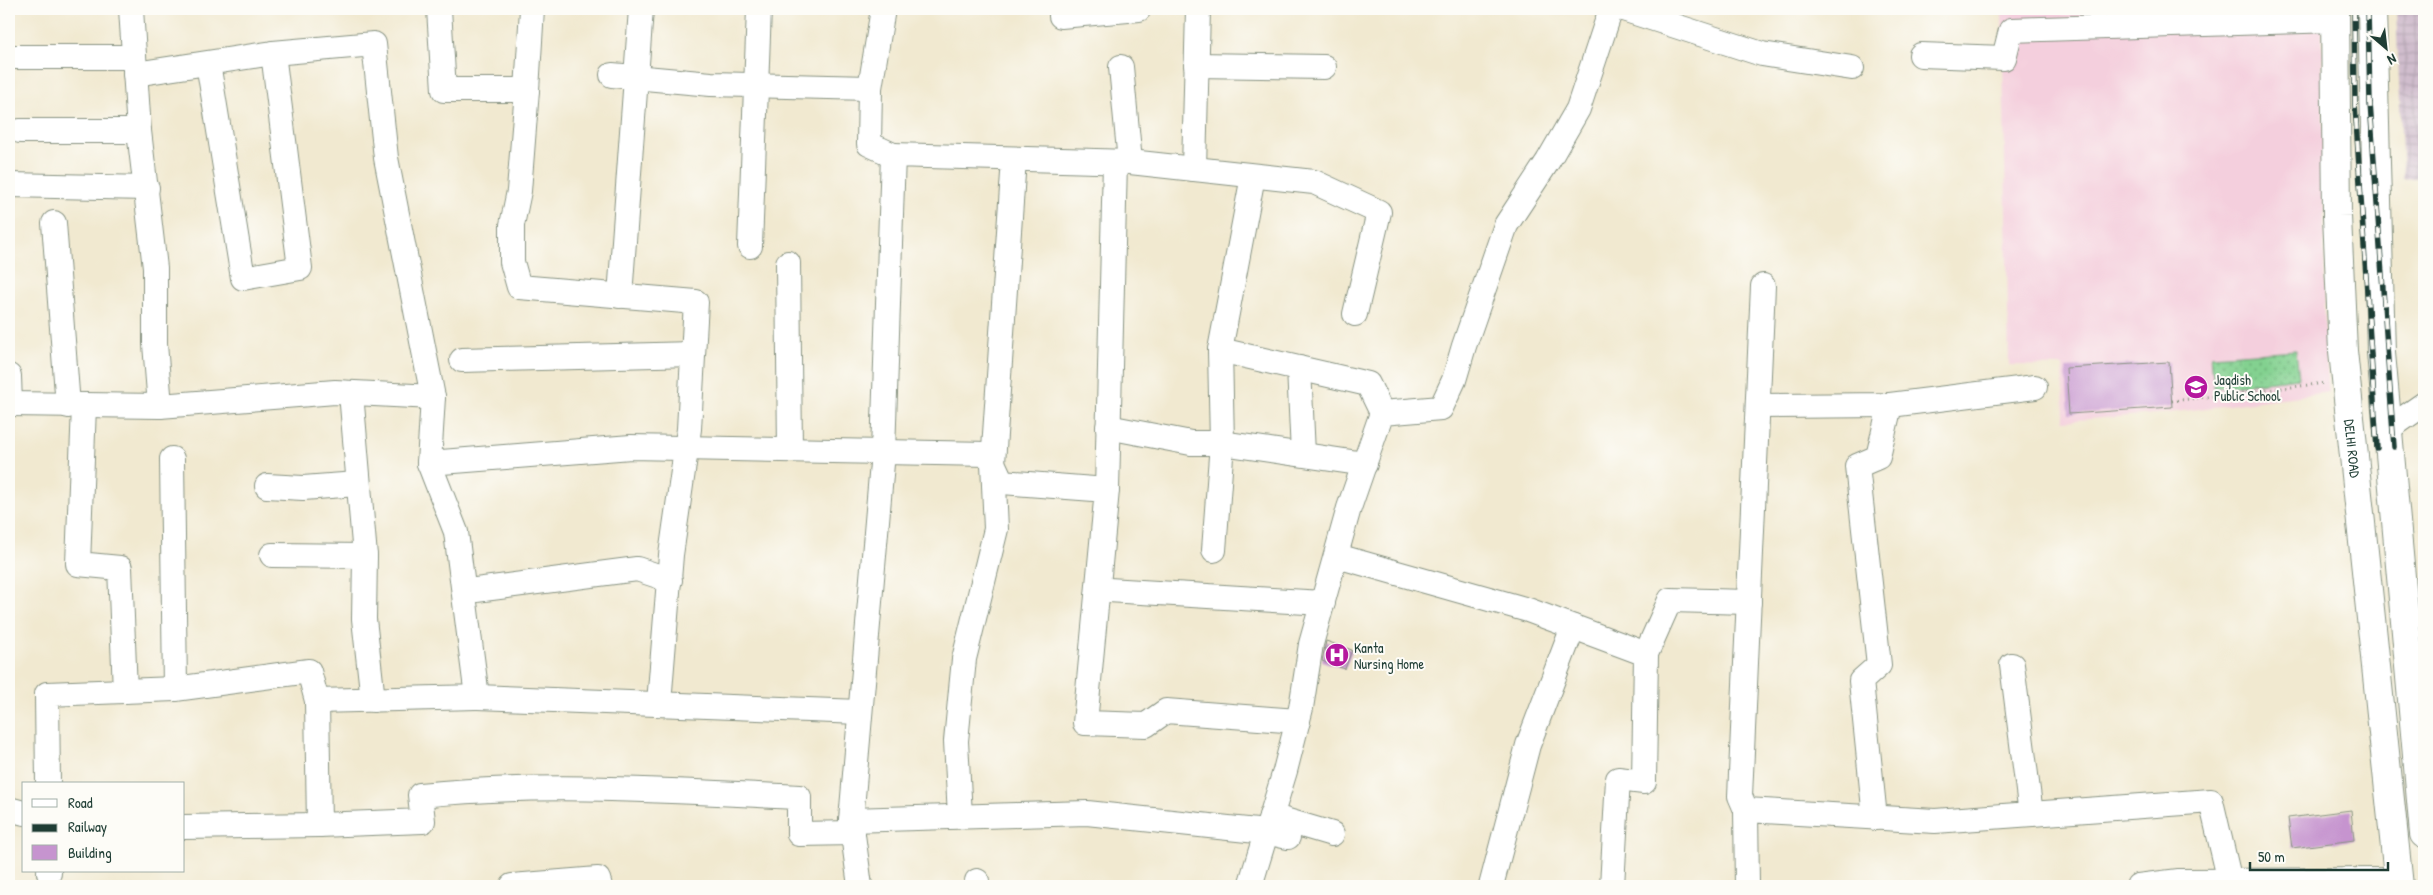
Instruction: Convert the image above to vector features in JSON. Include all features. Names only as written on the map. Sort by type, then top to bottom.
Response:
[{"type":"main road","points":[[2372,9],[2381,353],[2423,804],[2424,834]]},
{"type":"main road","name":"DELHI ROAD","points":[[2335,14],[2337,216],[2346,380],[2399,883]]},
{"type":"main road","points":[[2370,598],[2403,598]]},
{"type":"street","points":[[131,9],[139,131],[155,268],[155,344],[160,406]]},
{"type":"street","points":[[439,9],[444,90],[527,90]]},
{"type":"street","points":[[532,9],[519,191],[512,225],[512,262],[519,287],[696,302],[694,354],[686,448],[670,580],[660,703]]},
{"type":"street","points":[[620,296],[637,77],[640,9]]},
{"type":"street","points":[[750,246],[759,9]]},
{"type":"street","points":[[884,9],[870,88],[869,144],[893,155],[1122,162],[1314,182],[1379,212],[1355,314]]},
{"type":"street","points":[[1061,16],[1139,9]]},
{"type":"street","points":[[1194,169],[1198,9]]},
{"type":"street","points":[[1382,413],[1441,408],[1454,380],[1506,225],[1548,161],[1578,109],[1611,9]]},
{"type":"street","points":[[1623,9],[1762,54],[1852,68]]},
{"type":"street","points":[[1921,55],[2004,58],[2011,30],[2335,14]]},
{"type":"street","points":[[9,57],[134,66],[208,63],[273,53],[374,44],[386,158],[433,396],[429,463],[456,532],[477,697]]},
{"type":"street","points":[[208,63],[243,278],[300,268],[273,53]]},
{"type":"street","points":[[1196,65],[1324,67]]},
{"type":"street","points":[[1121,67],[1122,162],[1108,427],[1107,490],[1085,723],[1146,725],[1166,711],[1298,721]]},
{"type":"street","points":[[612,75],[711,84],[870,88]]},
{"type":"street","points":[[20,131],[139,131]]},
{"type":"street","points":[[860,886],[852,826],[883,452],[893,155]]},
{"type":"street","points":[[960,816],[956,741],[964,659],[996,529],[993,463],[1014,159]]},
{"type":"street","points":[[1214,550],[1222,443],[1220,350],[1253,176]]},
{"type":"street","points":[[9,185],[147,188]]},
{"type":"street","points":[[54,223],[76,406],[78,564],[120,568],[125,692]]},
{"type":"street","points":[[788,263],[790,450]]},
{"type":"street","points":[[1747,886],[1746,810],[1740,796],[1763,286]]},
{"type":"street","points":[[1220,350],[1368,384],[1382,413],[1349,508],[1311,644],[1298,721],[1275,828],[1250,886]]},
{"type":"street","points":[[462,360],[694,354]]},
{"type":"street","points":[[1299,368],[1303,454]]},
{"type":"street","points":[[9,376],[9,404],[160,406],[335,392],[433,396]]},
{"type":"street","points":[[1758,406],[1890,405],[2034,386]]},
{"type":"street","points":[[351,393],[357,484],[365,556],[364,619],[372,700]]},
{"type":"street","points":[[2388,429],[2424,404]]},
{"type":"street","points":[[1875,818],[1861,681],[1879,665],[1857,466],[1878,456],[1890,405]]},
{"type":"street","points":[[1108,427],[1191,443],[1222,443],[1365,464]]},
{"type":"street","points":[[429,463],[630,447],[989,454],[1002,482],[1107,490]]},
{"type":"street","points":[[172,460],[175,689]]},
{"type":"street","points":[[267,486],[303,488],[357,484]]},
{"type":"street","points":[[272,555],[365,556]]},
{"type":"street","points":[[1337,556],[1528,610],[1646,654]]},
{"type":"street","points":[[476,590],[637,569],[670,580]]},
{"type":"street","points":[[1108,590],[1323,603]]},
{"type":"street","points":[[1612,886],[1618,779],[1644,782],[1646,654],[1670,600],[1749,602]]},
{"type":"street","points":[[1491,886],[1528,745],[1573,626]]},
{"type":"street","points":[[2012,665],[2030,814]]},
{"type":"street","points":[[48,782],[46,694],[175,689],[309,671],[317,701],[319,825]]},
{"type":"street","points":[[317,701],[477,697],[860,712]]},
{"type":"street","points":[[185,827],[423,821],[420,795],[480,789],[632,789],[799,797],[799,834],[852,826],[960,816],[1087,813],[1332,834]]},
{"type":"street","points":[[1746,810],[1935,821],[2211,801],[2231,884]]},
{"type":"street","points":[[9,809],[22,812]]},
{"type":"street","points":[[512,886],[598,880],[600,886]]},
{"type":"street","points":[[2138,886],[2179,881],[2231,884],[2399,883]]},
{"type":"path","points":[[2172,401],[2346,380]]},
{"type":"shaded area","points":[[2002,9],[2322,9],[2325,348],[2329,392],[2168,413],[2064,421],[2063,366],[2009,365]]},
{"type":"shaded area","points":[[2396,9],[2424,9],[2424,177],[2403,179]]},
{"type":"green space","points":[[2296,350],[2299,378],[2214,388],[2211,356]]},
{"type":"building","points":[[2169,362],[2172,407],[2069,414],[2066,368]]},
{"type":"building","points":[[1326,641],[1352,650],[1345,669],[1322,661]]},
{"type":"building","points":[[2351,810],[2354,840],[2292,848],[2288,818]]},
{"type":"railway","points":[[2354,9],[2355,105],[2377,448]]},
{"type":"railway","points":[[2368,9],[2370,103],[2394,447]]},
{"type":"place","name":"Jagdish Public School","points":[[2196,387]]},
{"type":"place","name":"Kanta Nursing Home","points":[[1337,655]]}]
